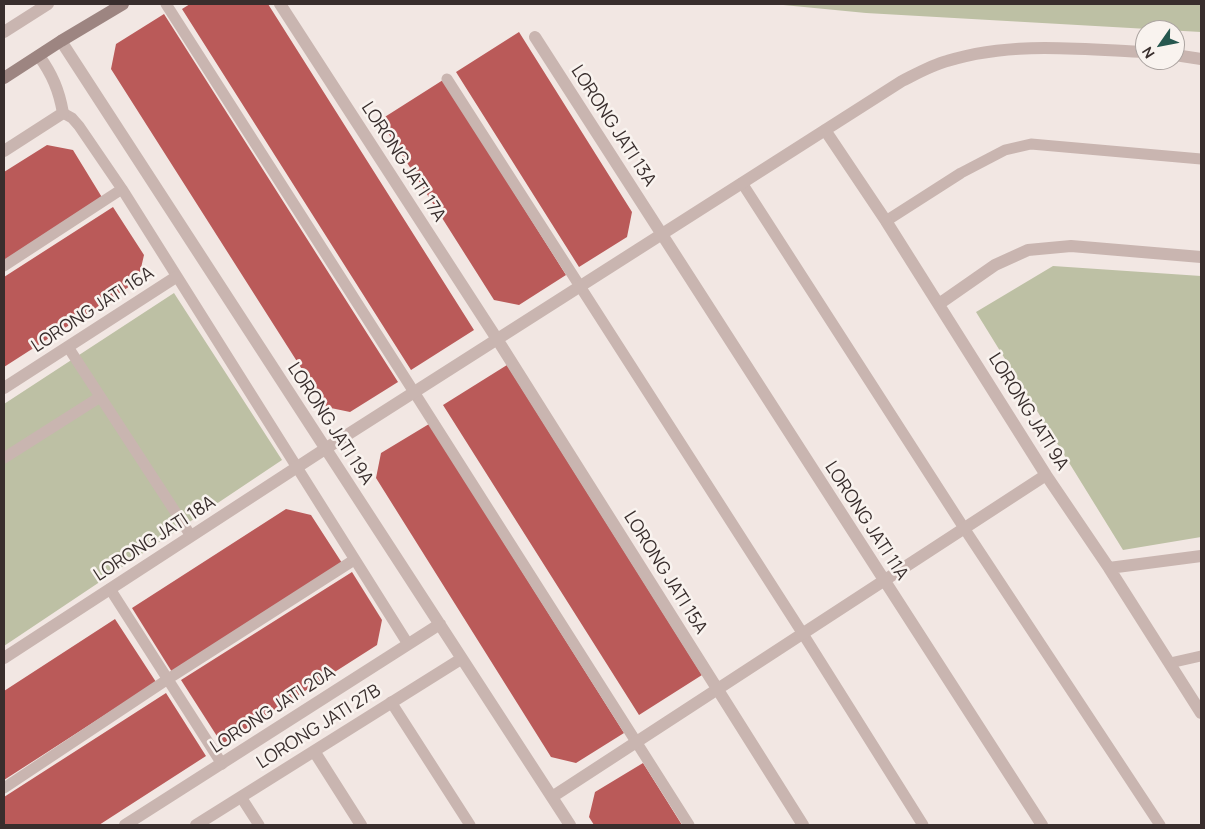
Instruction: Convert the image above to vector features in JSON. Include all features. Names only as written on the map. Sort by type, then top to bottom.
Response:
[{"type":"street","points":[[4,32],[48,4]]},
{"type":"street","points":[[4,78],[123,4]]},
{"type":"street","name":"LORONG JATI 17A","points":[[280,4],[497,339]]},
{"type":"street","name":"LORONG JATI 13A","points":[[534,37],[663,233]]},
{"type":"street","name":"LORONG JATI 19A","points":[[61,41],[570,825]]},
{"type":"street","name":"LORONG JATI 18A","points":[[4,658],[325,448],[902,81],[946,61],[993,51],[1051,47],[1135,51]]},
{"type":"street","points":[[4,151],[63,113],[51,72],[39,56]]},
{"type":"street","points":[[1185,57],[1201,59]]},
{"type":"street","name":"LORONG JATI 9A","points":[[825,130],[886,221],[1046,475],[1109,568],[1201,713]]},
{"type":"street","name":"LORONG JATI 11A","points":[[663,233],[884,581],[1042,825]]},
{"type":"street","points":[[939,304],[995,265],[1028,250],[1071,246],[1201,257]]},
{"type":"street","name":"LORONG JATI 16A","points":[[4,388],[176,277]]},
{"type":"street","name":"LORONG JATI 15A","points":[[497,339],[803,825]]},
{"type":"street","points":[[552,797],[1046,475]]},
{"type":"street","points":[[1109,568],[1201,556]]},
{"type":"street","name":"LORONG JATI 20A","points":[[126,825],[440,624]]},
{"type":"street","name":"LORONG JATI 27B","points":[[196,825],[461,659]]},
{"type":"street","points":[[314,751],[360,825]]},
{"type":"lane","points":[[166,4],[689,825]]},
{"type":"lane","points":[[447,79],[803,634],[923,825]]},
{"type":"lane","points":[[63,113],[72,118],[79,126],[122,189],[408,644]]},
{"type":"lane","points":[[886,221],[961,172],[1004,150],[1031,144],[1201,159]]},
{"type":"lane","points":[[742,183],[964,528],[1160,825]]},
{"type":"lane","points":[[4,266],[122,189]]},
{"type":"lane","points":[[68,347],[191,536]]},
{"type":"lane","points":[[4,458],[100,397]]},
{"type":"lane","points":[[4,788],[168,679],[354,560]]},
{"type":"lane","points":[[110,589],[222,764]]},
{"type":"lane","points":[[1170,663],[1201,656]]},
{"type":"lane","points":[[392,702],[470,825]]},
{"type":"lane","points":[[241,797],[259,825]]},
{"type":"green space","points":[[773,4],[1201,4],[1201,32],[1185,31],[1185,20],[1135,20],[1135,28],[866,13]]},
{"type":"green space","points":[[1053,266],[1201,276],[1201,537],[1123,550],[976,312]]},
{"type":"green space","points":[[174,293],[282,460],[4,646],[4,404]]},
{"type":"building","points":[[190,4],[268,4],[474,330],[411,370],[182,9]]},
{"type":"building","points":[[164,14],[398,382],[350,412],[326,407],[111,69],[116,44]]},
{"type":"building","points":[[519,32],[632,212],[627,237],[579,267],[456,72]]},
{"type":"building","points":[[443,80],[566,275],[519,305],[494,300],[380,120]]},
{"type":"building","points":[[47,145],[73,150],[103,199],[4,262],[4,172]]},
{"type":"building","points":[[113,207],[144,255],[138,281],[4,367],[4,277]]},
{"type":"building","points":[[507,365],[702,675],[639,715],[443,405]]},
{"type":"building","points":[[429,424],[624,733],[576,763],[551,757],[376,478],[381,453]]},
{"type":"building","points":[[286,509],[311,515],[342,563],[172,672],[132,608]]},
{"type":"building","points":[[352,572],[382,620],[377,645],[222,744],[181,680]]},
{"type":"building","points":[[115,619],[156,682],[4,780],[4,691]]},
{"type":"building","points":[[166,693],[206,756],[99,825],[4,825],[4,797]]},
{"type":"building","points":[[643,763],[682,825],[594,825],[589,817],[595,792]]}]
